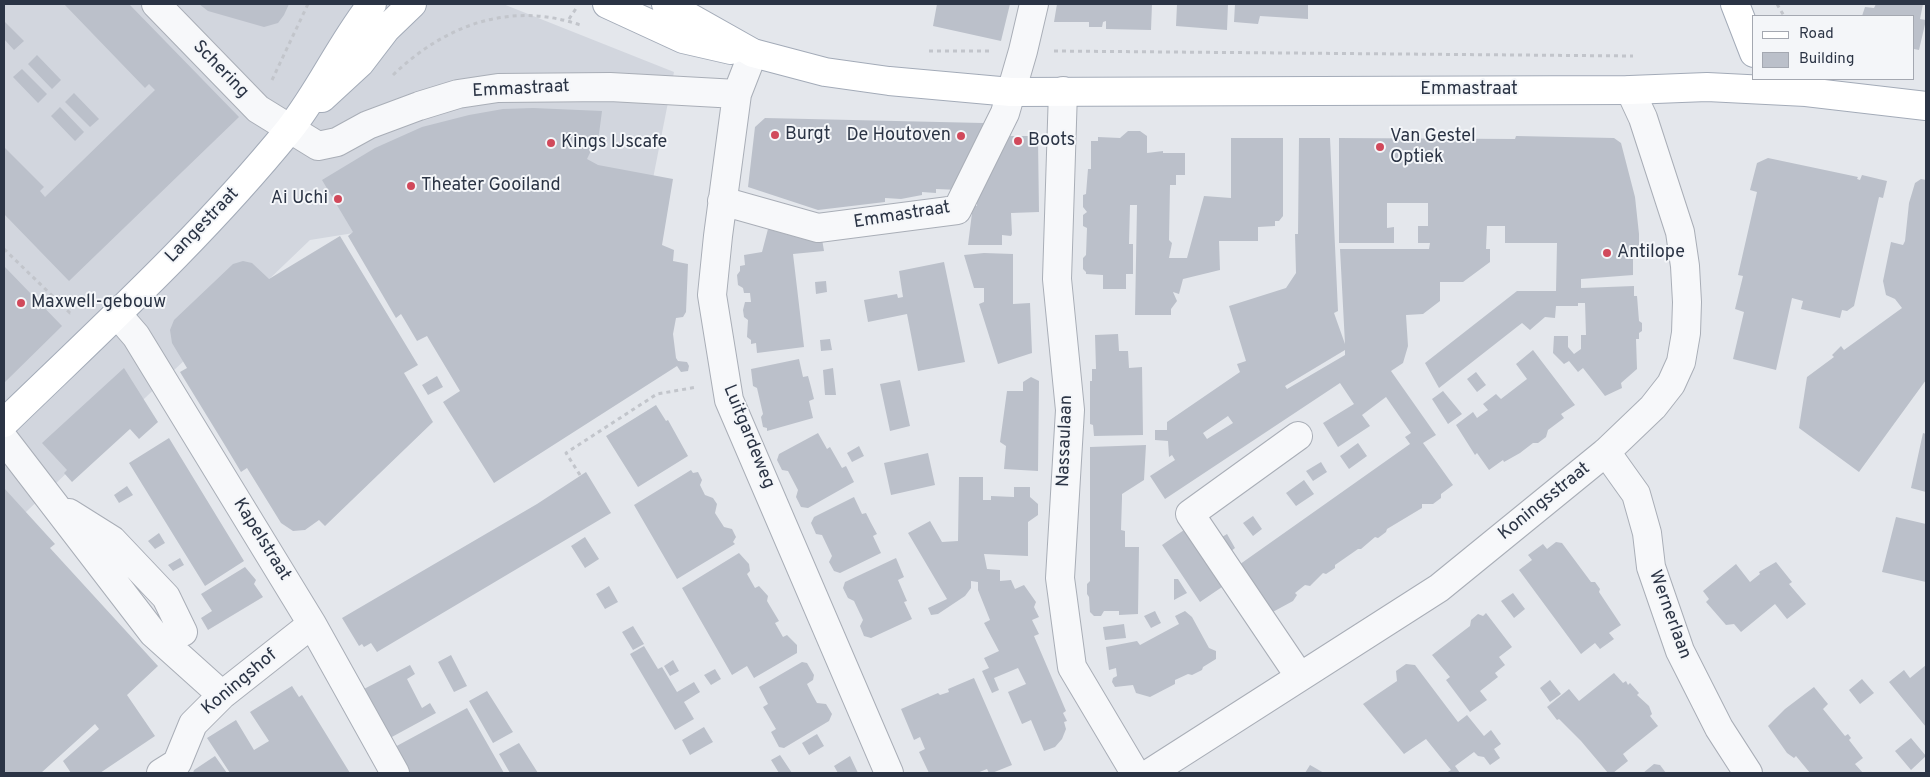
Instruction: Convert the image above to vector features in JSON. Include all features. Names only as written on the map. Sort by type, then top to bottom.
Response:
[{"type":"main road","name":"Langestraat","points":[[4,422],[117,314],[227,202],[290,128],[372,4]]},
{"type":"main road","points":[[290,128],[360,63],[386,29],[412,4]]},
{"type":"main road","points":[[607,4],[684,39],[717,48],[752,53]]},
{"type":"main road","name":"Emmastraat","points":[[666,4],[752,53],[783,63],[889,81],[1011,92],[1630,90],[1707,87],[1806,92],[1926,106]]},
{"type":"main road","points":[[1735,4],[1752,49]]},
{"type":"main road","points":[[1748,90],[1752,66]]},
{"type":"street","name":"Schering","points":[[156,4],[252,103],[290,128]]},
{"type":"street","points":[[1011,92],[1034,4]]},
{"type":"street","name":"Luitgardeweg","points":[[752,53],[738,94],[722,201],[712,295],[725,382],[730,400],[889,773]]},
{"type":"street","name":"Emmastraat","points":[[290,128],[318,146],[337,142],[368,125],[419,106],[458,94],[498,88],[610,87],[738,94]]},
{"type":"street","name":"Koningsstraat","points":[[1150,773],[1439,588],[1606,452],[1653,407],[1671,384],[1681,362],[1686,334],[1687,302],[1680,232],[1643,118],[1630,90]]},
{"type":"street","name":"Nassaulaan","points":[[1063,91],[1057,279],[1070,410],[1060,578],[1072,667],[1135,773]]},
{"type":"street","name":"Emmastraat","points":[[722,201],[818,228],[957,210],[1005,113],[1011,92]]},
{"type":"street","name":"Kapelstraat","points":[[117,314],[136,336],[312,624],[395,773]]},
{"type":"street","points":[[1298,436],[1190,514],[1300,676]]},
{"type":"street","points":[[4,439],[153,633],[222,695]]},
{"type":"street","name":"Wernerlaan","points":[[1606,452],[1636,494],[1647,533],[1651,567],[1680,651],[1719,728],[1748,773]]},
{"type":"street","points":[[55,504],[112,540],[166,597],[183,632]]},
{"type":"street","name":"Koningshof","points":[[161,773],[177,763],[193,724],[222,695],[312,624]]},
{"type":"path","points":[[416,53],[468,22],[527,11],[569,19],[579,4]]},
{"type":"path","points":[[1777,4],[1783,15]]},
{"type":"path","points":[[927,51],[1635,56]]},
{"type":"path","points":[[4,249],[70,313],[78,310]]},
{"type":"path","points":[[580,475],[566,453],[657,394],[725,382]]},
{"type":"shaded area","points":[[4,4],[503,4],[674,72],[646,214],[498,210],[310,240],[4,533]]},
{"type":"building","points":[[64,4],[129,4],[239,117],[69,281],[4,214],[4,147],[44,187],[40,191],[45,197],[155,90],[149,84],[145,88]]},
{"type":"building","points":[[199,4],[289,4],[278,23],[264,27],[208,11]]},
{"type":"building","points":[[937,4],[1010,4],[1001,41],[933,26]]},
{"type":"building","points":[[1057,4],[1152,4],[1151,30],[1106,29],[1106,21],[1103,22],[1102,27],[1089,27],[1089,22],[1054,22]]},
{"type":"building","points":[[1177,4],[1228,4],[1227,30],[1176,26]]},
{"type":"building","points":[[1235,4],[1308,4],[1308,19],[1260,16],[1258,24],[1234,22]]},
{"type":"building","points":[[1876,4],[1923,4],[1920,19],[1926,20],[1919,50],[1915,49],[1915,15],[1862,15],[1865,7],[1874,8]]},
{"type":"building","points":[[4,21],[24,41],[14,50],[4,39]]},
{"type":"building","points":[[37,55],[61,80],[52,89],[28,64]]},
{"type":"building","points":[[22,69],[47,94],[38,103],[13,77]]},
{"type":"building","points":[[74,93],[99,119],[90,127],[65,102]]},
{"type":"building","points":[[60,107],[84,132],[75,141],[51,116]]},
{"type":"building","points":[[533,108],[602,111],[599,134],[587,159],[598,165],[673,179],[662,245],[674,250],[673,261],[688,264],[686,312],[683,317],[676,318],[673,334],[676,358],[678,361],[687,362],[689,366],[688,371],[681,372],[677,366],[494,483],[443,402],[460,391],[427,336],[417,341],[401,314],[396,318],[348,236],[353,232],[322,180],[375,148],[422,127],[469,115],[503,109]]},
{"type":"building","points":[[765,118],[983,123],[983,132],[959,190],[936,189],[936,193],[922,192],[922,195],[901,199],[885,198],[885,202],[818,210],[748,187],[755,127]]},
{"type":"building","points":[[1128,131],[1140,131],[1147,136],[1147,153],[1163,151],[1163,153],[1185,153],[1185,175],[1176,175],[1176,185],[1170,185],[1169,240],[1172,243],[1169,258],[1187,258],[1204,196],[1231,198],[1231,138],[1283,138],[1283,216],[1279,221],[1275,221],[1275,226],[1258,227],[1258,241],[1219,241],[1220,270],[1183,279],[1179,294],[1173,292],[1177,301],[1171,309],[1171,315],[1135,315],[1137,205],[1130,205],[1129,244],[1133,244],[1133,274],[1126,274],[1126,289],[1103,289],[1103,275],[1086,274],[1083,269],[1083,258],[1086,255],[1087,228],[1083,226],[1083,215],[1087,212],[1083,207],[1083,195],[1086,194],[1088,169],[1091,169],[1091,141],[1098,141],[1098,137],[1120,138]]},
{"type":"building","points":[[1003,136],[1035,136],[1035,139],[1038,139],[1039,212],[1011,213],[1012,234],[1011,236],[1002,235],[1002,245],[968,245],[972,213],[974,205],[977,206],[976,192],[982,192],[982,180]]},
{"type":"building","points":[[1516,136],[1614,138],[1621,143],[1635,197],[1639,234],[1639,249],[1633,249],[1633,275],[1581,279],[1581,288],[1634,286],[1634,296],[1637,296],[1639,321],[1642,323],[1639,339],[1636,339],[1637,369],[1621,383],[1622,388],[1605,396],[1583,368],[1578,372],[1569,361],[1564,364],[1553,353],[1554,336],[1568,336],[1568,347],[1574,354],[1581,349],[1581,335],[1586,335],[1585,303],[1578,303],[1578,306],[1556,306],[1555,318],[1545,317],[1530,330],[1522,323],[1439,388],[1425,363],[1517,291],[1556,291],[1557,243],[1505,243],[1505,226],[1487,226],[1486,249],[1490,249],[1490,262],[1463,282],[1440,282],[1440,301],[1423,314],[1406,315],[1408,346],[1403,363],[1391,371],[1436,435],[1423,443],[1453,485],[1441,494],[1441,498],[1433,504],[1422,504],[1422,508],[1387,529],[1378,538],[1375,537],[1361,549],[1358,549],[1335,565],[1335,568],[1326,574],[1323,573],[1310,586],[1305,585],[1295,593],[1297,595],[1293,601],[1269,614],[1236,567],[1410,444],[1405,437],[1411,433],[1386,397],[1362,415],[1370,426],[1338,447],[1323,423],[1354,404],[1340,383],[1165,499],[1150,476],[1175,460],[1172,455],[1169,457],[1168,441],[1155,440],[1155,430],[1167,430],[1167,422],[1240,372],[1237,364],[1246,361],[1229,306],[1286,288],[1296,273],[1295,234],[1298,234],[1299,138],[1330,138],[1338,311],[1334,313],[1345,344],[1340,249],[1429,249],[1430,243],[1418,243],[1418,226],[1428,226],[1428,203],[1387,203],[1387,228],[1394,227],[1394,243],[1339,243],[1339,138],[1515,139]],"holes":[[[1345,350],[1345,355],[1287,389],[1285,386]],[[1228,416],[1233,423],[1207,439],[1203,433]]]},
{"type":"building","points":[[1768,158],[1858,177],[1857,179],[1860,180],[1862,175],[1887,181],[1883,198],[1879,197],[1854,306],[1847,311],[1842,310],[1840,318],[1801,309],[1803,301],[1792,298],[1776,370],[1733,359],[1744,312],[1735,309],[1743,276],[1738,275],[1757,192],[1750,190],[1757,163]]},
{"type":"building","points":[[1921,179],[1926,180],[1926,380],[1859,472],[1799,428],[1807,377],[1834,357],[1832,355],[1841,346],[1844,350],[1902,308],[1895,299],[1886,295],[1883,281],[1891,242],[1903,245],[1905,241],[1909,203],[1915,183]]},
{"type":"building","points":[[768,229],[807,240],[808,235],[822,239],[824,251],[793,254],[804,347],[757,353],[756,343],[751,344],[751,340],[747,337],[748,320],[744,317],[743,310],[745,302],[751,302],[750,293],[744,293],[743,288],[738,285],[737,275],[740,271],[740,266],[745,265],[744,255],[762,252]]},
{"type":"building","points":[[340,236],[418,365],[404,373],[433,422],[325,526],[319,520],[305,530],[293,531],[281,523],[247,468],[241,472],[180,372],[187,368],[172,343],[170,330],[174,320],[233,264],[243,261],[252,263],[269,279]]},
{"type":"building","points":[[984,253],[1013,254],[1013,304],[1030,303],[1032,353],[998,364],[979,304],[984,302],[984,288],[974,288],[964,255]]},
{"type":"building","points":[[944,262],[965,362],[918,371],[907,314],[868,322],[864,300],[897,294],[898,298],[903,297],[899,271]]},
{"type":"building","name":"Maxwell-gebouw","points":[[4,266],[62,326],[5,382],[4,381]]},
{"type":"building","points":[[826,281],[827,292],[816,294],[815,282]]},
{"type":"building","points":[[1118,334],[1119,351],[1128,351],[1129,368],[1142,367],[1143,435],[1094,436],[1093,425],[1090,424],[1090,381],[1092,381],[1092,369],[1096,369],[1095,335]]},
{"type":"building","points":[[830,339],[832,350],[821,351],[820,340]]},
{"type":"building","points":[[1533,350],[1575,405],[1561,414],[1564,418],[1548,430],[1546,437],[1504,462],[1503,460],[1489,470],[1477,453],[1475,455],[1456,425],[1473,412],[1477,418],[1488,410],[1483,404],[1496,394],[1501,399],[1527,379],[1516,364]]},
{"type":"building","points":[[799,359],[803,377],[808,376],[814,399],[809,401],[813,418],[767,431],[767,428],[763,427],[761,417],[763,414],[757,388],[753,386],[751,369]]},
{"type":"building","points":[[124,368],[158,422],[139,439],[130,429],[72,482],[64,473],[67,470],[42,443]]},
{"type":"building","points":[[833,368],[836,395],[825,395],[823,370]]},
{"type":"building","points":[[1476,372],[1486,385],[1477,392],[1467,379]]},
{"type":"building","points":[[437,376],[443,387],[428,395],[422,385]]},
{"type":"building","points":[[1031,377],[1039,381],[1038,471],[1004,469],[1006,446],[1000,442],[1007,391],[1023,391],[1023,382]]},
{"type":"building","points":[[900,380],[910,426],[890,431],[880,384]]},
{"type":"building","points":[[1443,391],[1462,414],[1448,424],[1432,399]]},
{"type":"building","points":[[656,405],[666,421],[668,420],[688,456],[638,487],[606,436]]},
{"type":"building","points":[[818,433],[827,449],[830,447],[842,468],[846,466],[854,482],[808,508],[801,507],[796,497],[798,490],[788,471],[782,470],[777,460],[779,454]]},
{"type":"building","points":[[1923,433],[1926,434],[1926,492],[1911,488]]},
{"type":"building","points":[[169,438],[244,561],[205,586],[129,463]]},
{"type":"building","points":[[1358,443],[1367,456],[1349,469],[1340,456]]},
{"type":"building","points":[[1146,445],[1144,480],[1122,494],[1121,530],[1125,531],[1125,547],[1139,547],[1138,614],[1119,615],[1119,611],[1104,611],[1101,616],[1094,616],[1090,612],[1087,594],[1087,584],[1090,581],[1090,447]]},
{"type":"building","points":[[859,446],[864,456],[852,462],[847,453]]},
{"type":"building","points":[[928,453],[935,485],[891,495],[884,463]]},
{"type":"building","points":[[1321,462],[1327,472],[1313,481],[1306,471]]},
{"type":"building","points":[[691,470],[693,473],[698,472],[702,480],[700,485],[705,495],[713,498],[717,504],[715,513],[724,527],[732,529],[736,537],[733,542],[735,544],[677,579],[634,505]]},
{"type":"building","points":[[586,472],[611,513],[377,652],[371,643],[364,647],[362,644],[359,646],[342,618],[537,504]]},
{"type":"building","points":[[959,477],[983,477],[983,500],[991,500],[991,496],[1014,497],[1014,487],[1030,487],[1030,497],[1038,504],[1038,515],[1028,522],[1028,556],[984,554],[987,569],[1000,570],[1000,581],[1011,580],[1015,589],[1024,585],[1036,602],[1034,607],[1039,617],[1032,620],[1039,634],[1034,636],[1066,711],[1063,713],[1067,721],[1064,722],[1066,729],[1062,739],[1055,747],[1044,751],[1031,720],[1022,724],[1008,692],[1026,684],[1018,668],[994,678],[999,690],[992,693],[982,671],[989,668],[984,658],[999,651],[984,623],[990,620],[978,590],[978,582],[971,581],[971,588],[965,596],[938,614],[931,615],[928,608],[947,599],[908,533],[930,521],[942,542],[958,541]]},
{"type":"building","points":[[1304,480],[1314,494],[1296,506],[1286,493]]},
{"type":"building","points":[[127,486],[133,495],[119,503],[114,495]]},
{"type":"building","points":[[4,488],[55,544],[50,548],[158,666],[127,695],[155,736],[100,773],[71,773],[63,761],[99,729],[95,724],[41,773],[4,773]]},
{"type":"building","points":[[854,497],[862,514],[866,513],[877,534],[873,536],[881,553],[840,573],[834,571],[829,562],[832,556],[822,535],[816,534],[811,523],[814,517]]},
{"type":"building","points":[[1253,516],[1262,529],[1253,536],[1243,523]]},
{"type":"building","points":[[1896,517],[1926,524],[1926,582],[1882,572]]},
{"type":"building","points":[[1184,530],[1222,587],[1200,602],[1162,545]]},
{"type":"building","points":[[159,533],[165,543],[155,549],[148,541]]},
{"type":"building","points":[[1227,534],[1235,548],[1227,554],[1217,540]]},
{"type":"building","points":[[585,537],[599,559],[585,568],[571,546]]},
{"type":"building","points":[[1556,542],[1562,543],[1591,582],[1595,582],[1600,589],[1599,592],[1621,625],[1609,633],[1614,639],[1600,649],[1595,643],[1581,654],[1519,570],[1532,560],[1528,555],[1543,544],[1547,549]]},
{"type":"building","points":[[739,553],[749,564],[750,571],[747,574],[755,588],[759,586],[768,596],[767,601],[779,621],[775,623],[783,637],[787,635],[797,645],[797,653],[754,678],[747,666],[732,675],[682,588]]},
{"type":"building","points":[[180,558],[184,565],[173,571],[168,565]]},
{"type":"building","points":[[896,558],[904,577],[898,580],[907,601],[904,602],[912,619],[871,638],[864,636],[860,626],[863,620],[854,601],[848,598],[843,588],[845,582]]},
{"type":"building","points":[[1776,562],[1792,582],[1789,584],[1806,604],[1787,619],[1775,604],[1741,632],[1734,624],[1726,625],[1706,602],[1709,599],[1703,591],[1736,564],[1750,582],[1760,574],[1759,572]]},
{"type":"building","points":[[245,567],[256,580],[254,584],[263,597],[208,630],[201,618],[212,611],[201,594]]},
{"type":"building","points":[[1174,579],[1178,579],[1187,593],[1174,600]]},
{"type":"building","points":[[609,586],[618,602],[605,609],[596,594]]},
{"type":"building","points":[[1513,593],[1525,609],[1514,618],[1501,601]]},
{"type":"building","points":[[1155,611],[1161,623],[1151,628],[1144,616]]},
{"type":"building","points":[[1185,611],[1192,617],[1209,648],[1216,651],[1216,659],[1203,667],[1202,670],[1175,680],[1175,684],[1150,697],[1136,693],[1133,685],[1115,687],[1112,682],[1113,678],[1117,676],[1116,668],[1109,670],[1106,647],[1137,641],[1140,645],[1179,624],[1175,616]]},
{"type":"building","points":[[1486,613],[1512,647],[1499,657],[1505,665],[1495,673],[1498,677],[1480,691],[1487,700],[1470,712],[1446,680],[1450,677],[1432,655],[1470,626],[1471,620],[1478,614],[1483,616]]},
{"type":"building","points":[[1124,624],[1126,638],[1105,640],[1103,627]]},
{"type":"building","points":[[633,626],[644,644],[633,650],[622,632]]},
{"type":"building","points":[[644,646],[658,669],[662,667],[677,692],[694,682],[700,692],[684,702],[694,719],[675,730],[630,654]]},
{"type":"building","points":[[451,655],[467,686],[454,692],[438,662]]},
{"type":"building","points":[[673,660],[679,671],[670,676],[664,666]]},
{"type":"building","points":[[802,662],[807,663],[814,675],[813,680],[807,684],[817,703],[826,704],[832,714],[829,721],[784,748],[779,747],[771,732],[776,729],[763,707],[768,704],[759,687]]},
{"type":"building","points":[[1406,664],[1415,665],[1458,722],[1467,715],[1484,736],[1491,730],[1501,744],[1494,749],[1500,758],[1490,765],[1484,757],[1478,756],[1474,752],[1455,766],[1460,773],[1446,773],[1451,770],[1426,739],[1404,754],[1363,704],[1397,681],[1396,671]]},
{"type":"building","points":[[410,665],[415,674],[407,679],[422,708],[430,703],[436,713],[390,738],[364,689]]},
{"type":"building","points":[[1926,665],[1926,727],[1889,682],[1904,670],[1910,678]]},
{"type":"building","points":[[715,669],[721,679],[711,685],[704,675]]},
{"type":"building","points":[[1614,673],[1623,683],[1626,681],[1628,685],[1630,683],[1639,693],[1637,695],[1649,706],[1652,714],[1650,716],[1658,726],[1623,754],[1628,761],[1613,773],[1608,773],[1581,741],[1559,719],[1557,720],[1547,707],[1569,689],[1579,701]]},
{"type":"building","points":[[974,678],[1012,765],[992,773],[989,773],[987,769],[977,773],[929,773],[919,752],[925,749],[920,737],[914,740],[901,709],[938,693],[940,695],[949,692],[948,689]]},
{"type":"building","points":[[1862,679],[1874,693],[1860,704],[1849,690]]},
{"type":"building","points":[[1550,680],[1561,694],[1550,702],[1540,688]]},
{"type":"building","points":[[292,686],[299,697],[302,695],[350,773],[230,773],[207,738],[236,720],[254,750],[269,741],[250,712]]},
{"type":"building","points":[[1814,687],[1828,704],[1823,709],[1845,736],[1848,734],[1851,738],[1849,740],[1863,758],[1855,764],[1863,773],[1810,773],[1796,756],[1794,758],[1787,753],[1768,726],[1785,709]]},
{"type":"building","points":[[487,691],[513,732],[493,743],[469,701]]},
{"type":"building","points":[[467,708],[504,773],[406,773],[393,748]]},
{"type":"building","points":[[704,727],[713,742],[690,755],[682,740]]},
{"type":"building","points":[[817,734],[824,746],[809,755],[802,743]]},
{"type":"building","points":[[1911,738],[1926,756],[1911,770],[1895,751]]},
{"type":"building","points":[[519,743],[538,773],[510,773],[499,754]]},
{"type":"building","points":[[780,755],[792,773],[779,773],[771,760]]},
{"type":"building","points":[[215,756],[227,773],[193,773],[194,770]]},
{"type":"building","points":[[850,756],[858,773],[838,773],[834,766]]},
{"type":"building","points":[[1654,764],[1660,765],[1666,773],[1643,773]]},
{"type":"building","points":[[1310,765],[1324,773],[1305,773]]},
{"type":"place","name":"Burgt","points":[[775,135]]},
{"type":"place","name":"De Houtoven","points":[[961,136]]},
{"type":"place","name":"Boots","points":[[1018,141]]},
{"type":"place","name":"Kings IJscafe","points":[[551,143]]},
{"type":"place","name":"Van Gestel Optiek","points":[[1380,147]]},
{"type":"place","name":"Theater Gooiland","points":[[411,186]]},
{"type":"place","name":"Ai Uchi","points":[[338,199]]},
{"type":"place","name":"Antilope","points":[[1607,253]]},
{"type":"place","name":"Maxwell-gebouw","points":[[21,303]]}]
